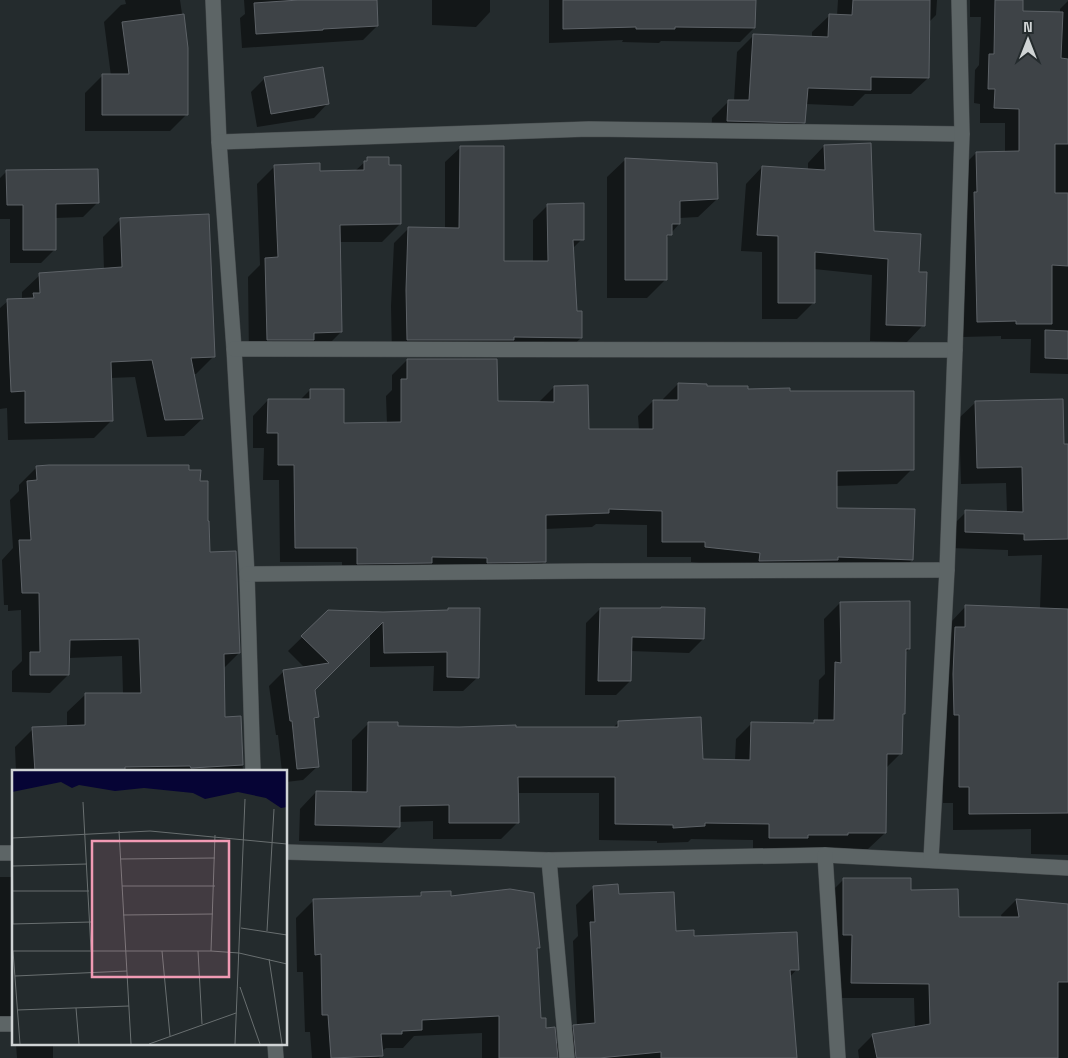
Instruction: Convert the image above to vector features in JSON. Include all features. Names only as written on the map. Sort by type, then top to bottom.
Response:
[{"type":"street","points":[[213,0],[218,142],[234,349],[247,574],[253,770]]},
{"type":"street","points":[[931,859],[947,570],[956,350],[962,134],[959,0]]},
{"type":"street","points":[[218,142],[589,129],[962,134]]},
{"type":"street","points":[[234,349],[956,350]]},
{"type":"street","points":[[247,574],[947,570]]},
{"type":"street","points":[[288,852],[549,860],[825,855],[931,859],[1068,868]]},
{"type":"street","points":[[825,855],[838,1058]]},
{"type":"street","points":[[549,860],[567,1058]]},
{"type":"building","points":[[299,0],[377,0],[378,26],[256,34],[254,3]]},
{"type":"building","points":[[563,0],[756,0],[755,28],[675,27],[675,29],[636,29],[636,27],[563,29]]},
{"type":"building","points":[[853,0],[930,0],[929,78],[871,77],[871,90],[808,88],[805,123],[727,121],[728,100],[749,100],[753,34],[828,37],[829,14],[852,15]]},
{"type":"building","points":[[995,0],[1023,0],[1023,11],[1063,12],[1061,58],[1068,59],[1068,144],[1055,144],[1055,193],[1068,193],[1068,266],[1052,265],[1052,324],[1016,324],[1016,321],[977,322],[974,192],[977,192],[976,152],[1019,151],[1019,109],[994,108],[995,89],[988,89],[989,54],[994,54]]},
{"type":"building","points":[[184,14],[188,48],[188,115],[102,115],[102,74],[129,74],[122,22]]},
{"type":"building","points":[[323,67],[329,104],[271,114],[264,77]]},
{"type":"building","points":[[871,143],[874,231],[921,234],[919,272],[927,272],[925,326],[886,325],[888,259],[815,252],[815,303],[778,303],[778,236],[757,235],[762,166],[825,170],[824,145]]},
{"type":"building","points":[[460,146],[504,146],[504,261],[548,261],[547,204],[584,203],[584,240],[573,240],[577,311],[582,311],[582,338],[514,337],[514,340],[407,340],[408,227],[459,228]]},
{"type":"building","points":[[367,157],[389,157],[389,165],[401,165],[401,224],[340,225],[342,332],[314,333],[314,340],[267,340],[265,258],[278,257],[274,165],[320,163],[320,171],[364,170],[364,161],[367,161]]},
{"type":"building","points":[[625,158],[717,163],[718,199],[680,201],[680,224],[672,224],[672,235],[667,235],[667,280],[625,280]]},
{"type":"building","points":[[98,169],[99,203],[56,204],[56,250],[23,250],[23,205],[7,205],[6,170]]},
{"type":"building","points":[[209,214],[215,357],[191,358],[203,419],[165,420],[152,360],[111,362],[113,421],[25,423],[25,391],[11,392],[7,299],[34,298],[33,293],[40,293],[39,273],[122,267],[120,218]]},
{"type":"building","points":[[1045,330],[1068,331],[1068,359],[1045,358]]},
{"type":"building","points":[[407,359],[497,359],[498,401],[554,402],[554,386],[588,385],[589,429],[653,429],[653,400],[678,400],[678,383],[707,384],[707,386],[748,386],[748,389],[790,388],[790,391],[914,391],[914,470],[837,471],[837,508],[915,509],[913,560],[838,557],[838,560],[759,561],[760,553],[705,547],[705,542],[662,542],[662,511],[609,509],[609,513],[546,515],[546,562],[487,563],[487,558],[432,557],[432,563],[357,564],[357,548],[295,548],[294,465],[278,465],[278,433],[267,433],[268,399],[310,399],[310,389],[344,389],[344,423],[401,422],[401,379],[407,379]]},
{"type":"building","points":[[1063,399],[1064,444],[1068,444],[1068,539],[1024,540],[1024,534],[965,532],[965,510],[1023,512],[1022,467],[977,468],[975,401]]},
{"type":"building","points":[[189,465],[189,470],[201,470],[200,481],[208,481],[210,552],[236,551],[240,653],[224,654],[225,717],[241,716],[243,765],[191,768],[190,766],[125,767],[125,770],[35,770],[32,727],[85,725],[85,693],[141,693],[139,639],[70,640],[69,675],[30,675],[30,652],[40,652],[39,593],[22,593],[19,540],[31,540],[27,481],[37,480],[36,466]]},
{"type":"building","points":[[910,601],[910,649],[906,649],[902,754],[887,754],[886,833],[808,835],[808,838],[769,838],[769,824],[705,823],[705,826],[673,828],[673,825],[615,824],[615,777],[518,777],[519,823],[449,823],[449,805],[400,806],[400,827],[315,825],[316,791],[367,792],[368,722],[398,722],[398,726],[459,727],[516,725],[516,727],[618,727],[618,721],[701,717],[703,759],[750,760],[751,722],[814,723],[814,720],[834,720],[835,662],[841,663],[840,602]]},
{"type":"building","points":[[965,605],[1068,609],[1068,813],[969,814],[969,787],[959,787],[959,715],[954,715],[953,674],[955,627],[965,627]]},
{"type":"building","points":[[448,608],[480,608],[479,678],[447,677],[447,652],[384,653],[383,622],[315,690],[319,717],[314,718],[319,767],[297,769],[292,721],[290,721],[283,670],[329,663],[301,636],[328,610],[383,612],[448,610]]},
{"type":"building","points":[[600,608],[705,608],[704,639],[632,637],[631,681],[598,681]]},
{"type":"building","points":[[843,878],[911,878],[911,890],[958,889],[959,917],[1019,917],[1016,899],[1068,904],[1068,982],[1058,982],[1058,1058],[877,1058],[872,1034],[930,1024],[929,984],[851,983],[852,935],[843,935]]},
{"type":"building","points":[[618,884],[619,894],[674,892],[676,931],[694,930],[694,936],[797,932],[799,970],[790,970],[797,1058],[661,1058],[661,1052],[599,1058],[576,1058],[573,1025],[595,1023],[590,922],[595,922],[593,886]]},
{"type":"building","points":[[510,889],[534,893],[540,948],[537,948],[541,1018],[546,1018],[546,1028],[555,1027],[558,1058],[499,1058],[499,1016],[422,1020],[422,1030],[402,1031],[402,1034],[381,1034],[383,1056],[331,1058],[328,1015],[322,1015],[321,954],[315,955],[313,899],[421,896],[421,892],[451,891],[451,896]]}]
